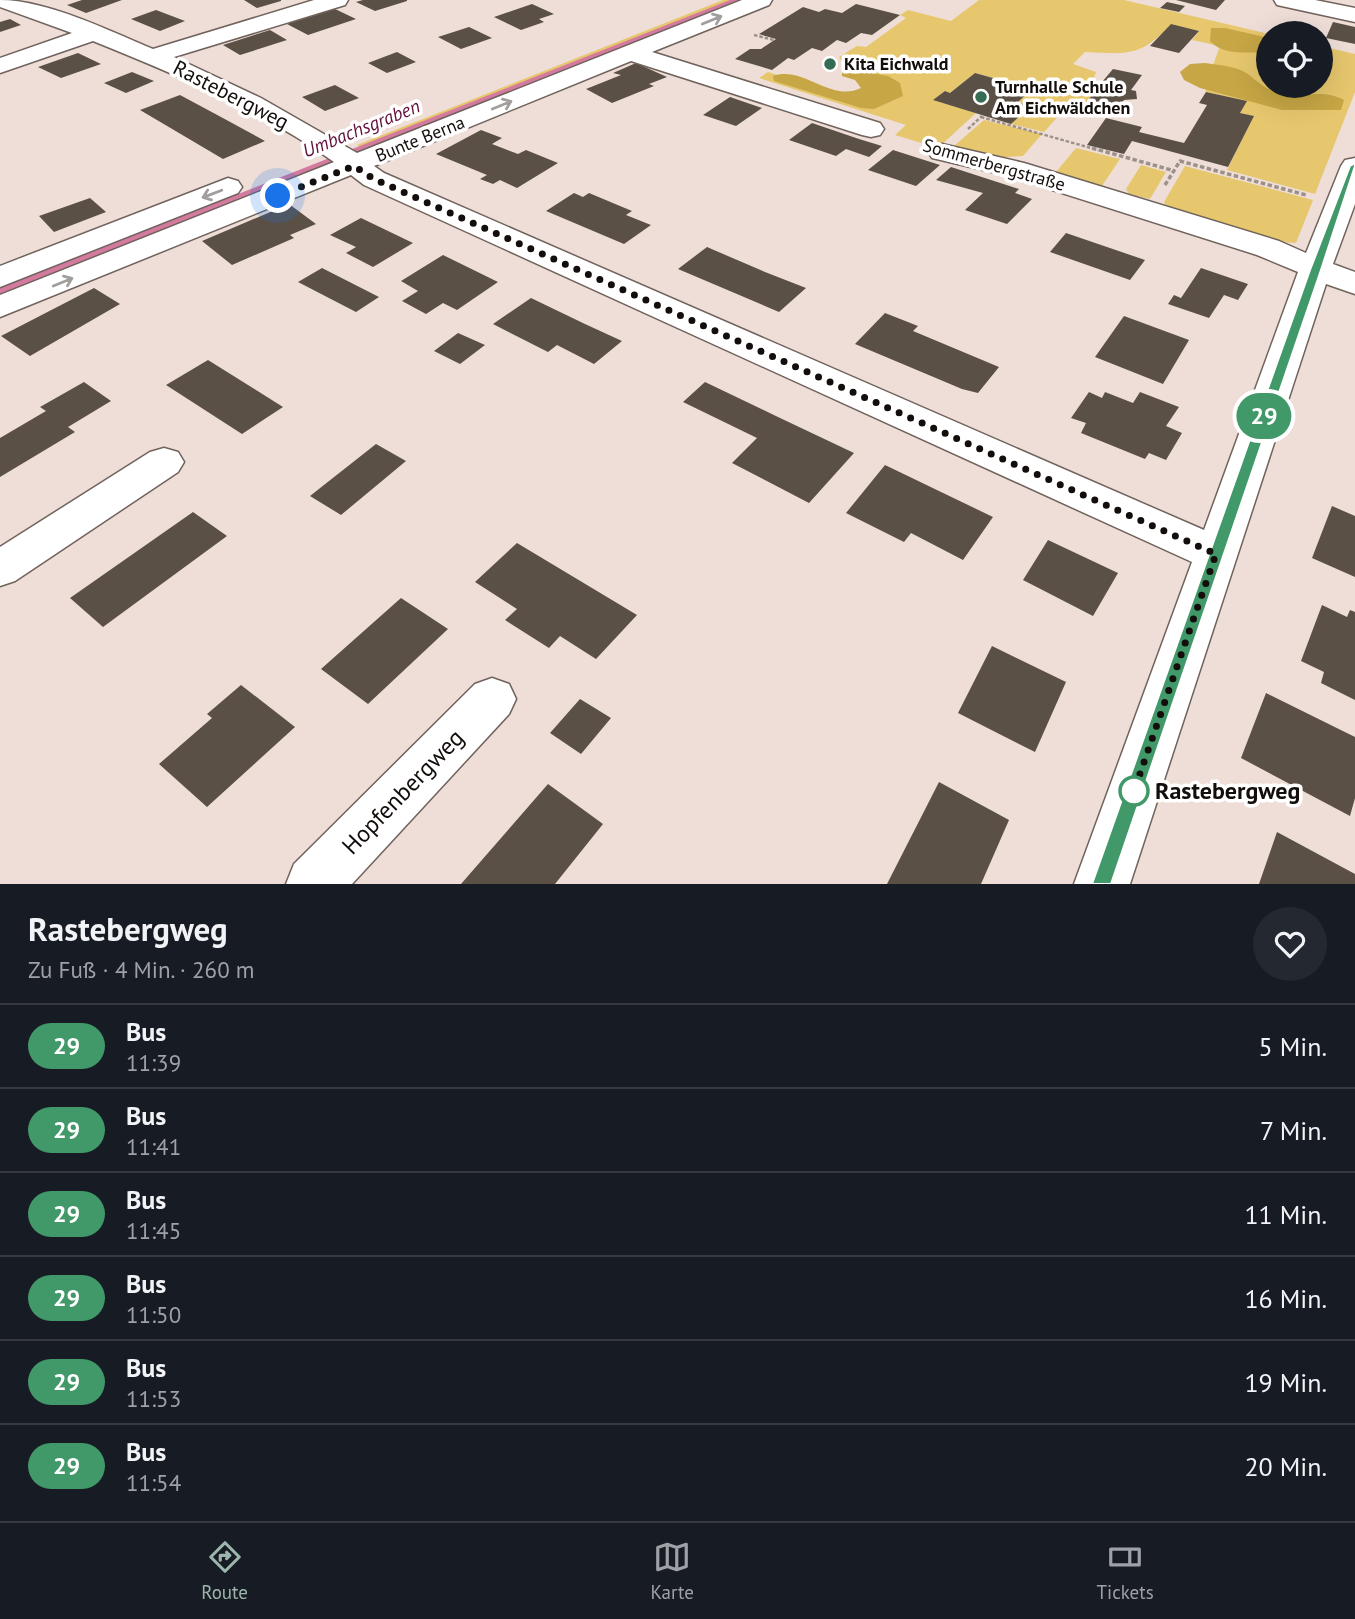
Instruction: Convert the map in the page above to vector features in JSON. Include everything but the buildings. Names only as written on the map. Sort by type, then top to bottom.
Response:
[{"type":"street","name":"Rastebergweg","points":[[1,0],[96,32],[154,56],[239,97],[342,157],[374,179],[1216,554]]},
{"type":"street","points":[[154,56],[337,0]]},
{"type":"street","name":"Bunte Berna","points":[[0,307],[709,0]]},
{"type":"street","name":"Bunte Berna","points":[[279,167],[342,157],[631,52],[761,0]]},
{"type":"street","points":[[1285,0],[1355,15]]},
{"type":"street","points":[[0,66],[96,32]]},
{"type":"street","points":[[631,52],[871,129]]},
{"type":"street","name":"Sommerbergstraße","points":[[942,152],[1014,169],[1268,248],[1315,270],[1355,284]]},
{"type":"street","points":[[1101,884],[1315,270],[1355,166]]},
{"type":"street","points":[[0,277],[254,177]]},
{"type":"street","points":[[0,569],[164,462]]},
{"type":"street","name":"Hopfenbergweg","points":[[314,884],[492,699]]},
{"type":"path","points":[[981,117],[1175,170],[1184,154]]},
{"type":"path","points":[[1180,161],[1294,192]]},
{"type":"shaded area","points":[[723,0],[753,0],[369,152],[357,145]]},
{"type":"shaded area","points":[[979,0],[1124,0],[1256,31],[1256,98],[1333,98],[1333,49],[1355,54],[1355,92],[1315,194],[1227,170],[1253,116],[1240,113],[1246,101],[1206,92],[1205,87],[1220,46],[1192,40],[1199,31],[1171,25],[1150,43],[1132,51],[1085,52],[1073,64],[1096,72],[1091,87],[1097,89],[1085,104],[1071,102],[1044,132],[1011,124],[1031,106],[1018,102],[1032,89],[975,73],[950,93],[945,91],[934,100],[976,113],[938,148],[895,135],[906,125],[759,78],[768,72],[852,99],[873,83],[849,74],[839,57],[857,46],[866,47],[906,18],[900,15],[908,10],[951,21]]},
{"type":"shaded area","points":[[1211,28],[1225,28],[1256,35],[1256,53],[1222,49],[1210,41]]},
{"type":"shaded area","points":[[1190,64],[1227,66],[1248,74],[1256,80],[1256,98],[1333,98],[1333,96],[1344,100],[1341,110],[1282,110],[1200,88],[1184,80],[1180,72]]},
{"type":"shaded area","points":[[850,69],[888,76],[900,83],[903,96],[874,109],[861,108],[774,81],[773,76],[795,75],[839,91],[861,88],[855,80],[842,76],[842,71]]},
{"type":"shaded area","points":[[984,120],[1042,134],[1023,156],[993,158],[947,152]]},
{"type":"shaded area","points":[[1076,148],[1120,159],[1102,186],[1056,172]]},
{"type":"shaded area","points":[[1141,165],[1166,172],[1150,199],[1129,194],[1126,189]]},
{"type":"shaded area","points":[[1185,166],[1313,200],[1296,243],[1282,242],[1166,206],[1164,202]]},
{"type":"waterway","name":"Umbachsgraben","points":[[0,292],[736,0]]},
{"type":"bus line","name":"29","points":[[1102,884],[1315,270],[1355,166]]},
{"type":"place","name":"Kita Eichwald","points":[[830,64]]},
{"type":"place","name":"Turnhalle Schule Am Eichwäldchen","points":[[981,97]]},
{"type":"place","name":"Rastebergweg","points":[[1134,791]]},
{"type":"route","points":[[278,196],[354,166],[374,179],[1216,554],[1134,791]]}]
